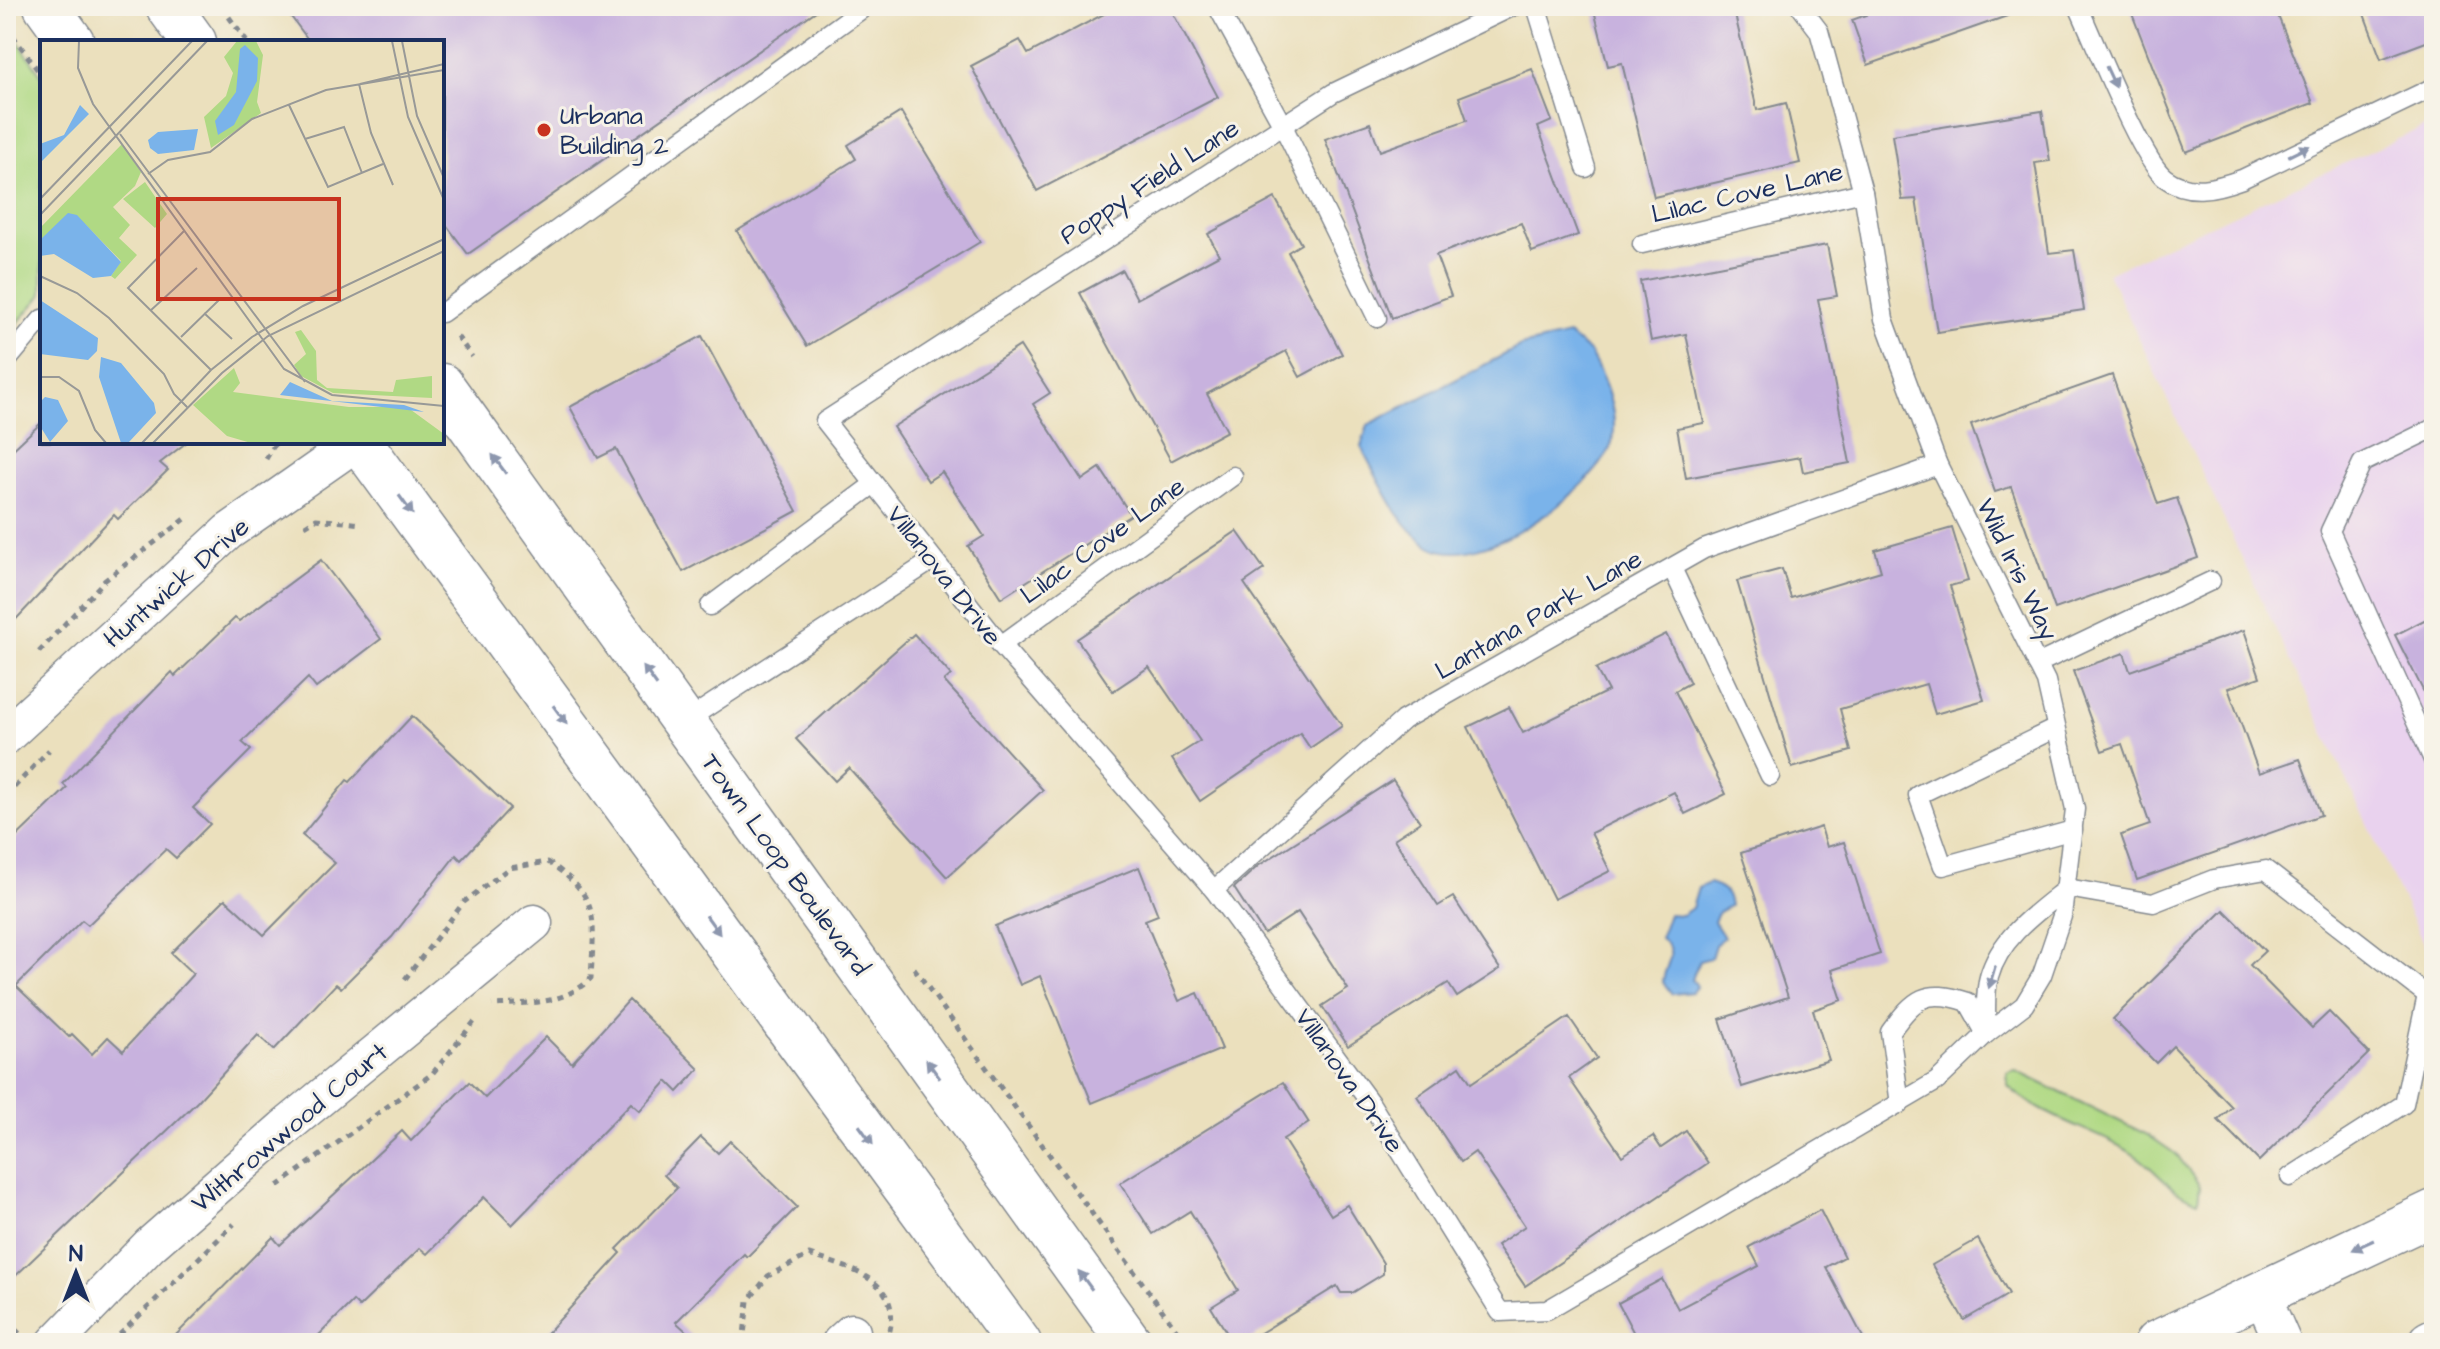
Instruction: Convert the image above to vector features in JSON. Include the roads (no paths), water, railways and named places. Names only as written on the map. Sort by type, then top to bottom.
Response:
[{"type":"street","points":[[46,6],[71,40]]},
{"type":"street","points":[[168,6],[193,40]]},
{"type":"street","name":"Town Loop Boulevard","points":[[444,389],[1130,1343]]},
{"type":"street","name":"Huntwick Drive","points":[[6,736],[228,532],[355,444]]},
{"type":"street","points":[[359,444],[1019,1343]]},
{"type":"street","name":"Withrowwood Court","points":[[55,1343],[150,1245],[284,1128],[534,923]]},
{"type":"street","points":[[2157,1343],[2434,1212]]},
{"type":"street","points":[[2261,1293],[2283,1343]]},
{"type":"lane","points":[[444,312],[866,6]]},
{"type":"lane","points":[[1217,6],[1283,126],[1377,318]]},
{"type":"lane","name":"Poppy Field Lane","points":[[825,421],[1333,93],[1514,6]]},
{"type":"lane","points":[[1536,6],[1586,168]]},
{"type":"lane","name":"Wild Iris Way","points":[[1800,6],[1819,31],[1863,192],[1884,319],[1938,465],[2046,681],[2075,809],[2067,888],[2054,946],[2042,975],[2024,1005],[1986,1034]]},
{"type":"lane","points":[[2078,6],[2147,154],[2165,178],[2188,188],[2212,189],[2242,179],[2434,87]]},
{"type":"lane","name":"Lilac Cove Lane","points":[[1642,244],[1863,192]]},
{"type":"lane","points":[[6,362],[40,321]]},
{"type":"lane","name":"Villanova Drive","points":[[825,421],[1001,645],[1214,890],[1371,1104],[1500,1312],[1547,1310],[1937,1081],[1986,1034]]},
{"type":"lane","points":[[2434,428],[2362,463],[2330,531],[2434,762]]},
{"type":"lane","name":"Lantana Park Lane","points":[[1214,890],[1403,720],[1704,549],[1938,465]]},
{"type":"lane","name":"Lilac Cove Lane","points":[[1001,645],[1233,476]]},
{"type":"lane","points":[[710,606],[874,484]]},
{"type":"lane","points":[[684,722],[933,560]]},
{"type":"lane","points":[[1672,568],[1770,776]]},
{"type":"lane","points":[[2037,664],[2211,581]]},
{"type":"lane","points":[[2056,728],[1918,795],[1943,866],[2073,830]]},
{"type":"lane","points":[[1986,1034],[1989,977],[2018,927],[2067,888],[2153,903],[2214,879],[2266,870],[2427,995],[2404,1104],[2290,1177]]},
{"type":"lane","points":[[1900,1104],[1890,1032],[1913,1001],[1943,994],[1968,1002],[1986,1034]]},
{"type":"water","points":[[1568,335],[1591,355],[1610,400],[1613,437],[1599,466],[1557,506],[1503,539],[1476,549],[1451,552],[1430,546],[1398,514],[1361,447],[1368,425],[1521,346]]},
{"type":"water","points":[[1709,883],[1724,890],[1729,901],[1730,906],[1718,912],[1714,922],[1724,937],[1715,945],[1711,958],[1699,961],[1692,979],[1697,986],[1692,992],[1672,994],[1663,982],[1670,958],[1669,948],[1660,938],[1669,914],[1682,915],[1692,908],[1698,888]]},
{"type":"place","name":"Urbana Building 2","points":[[544,130]]}]
